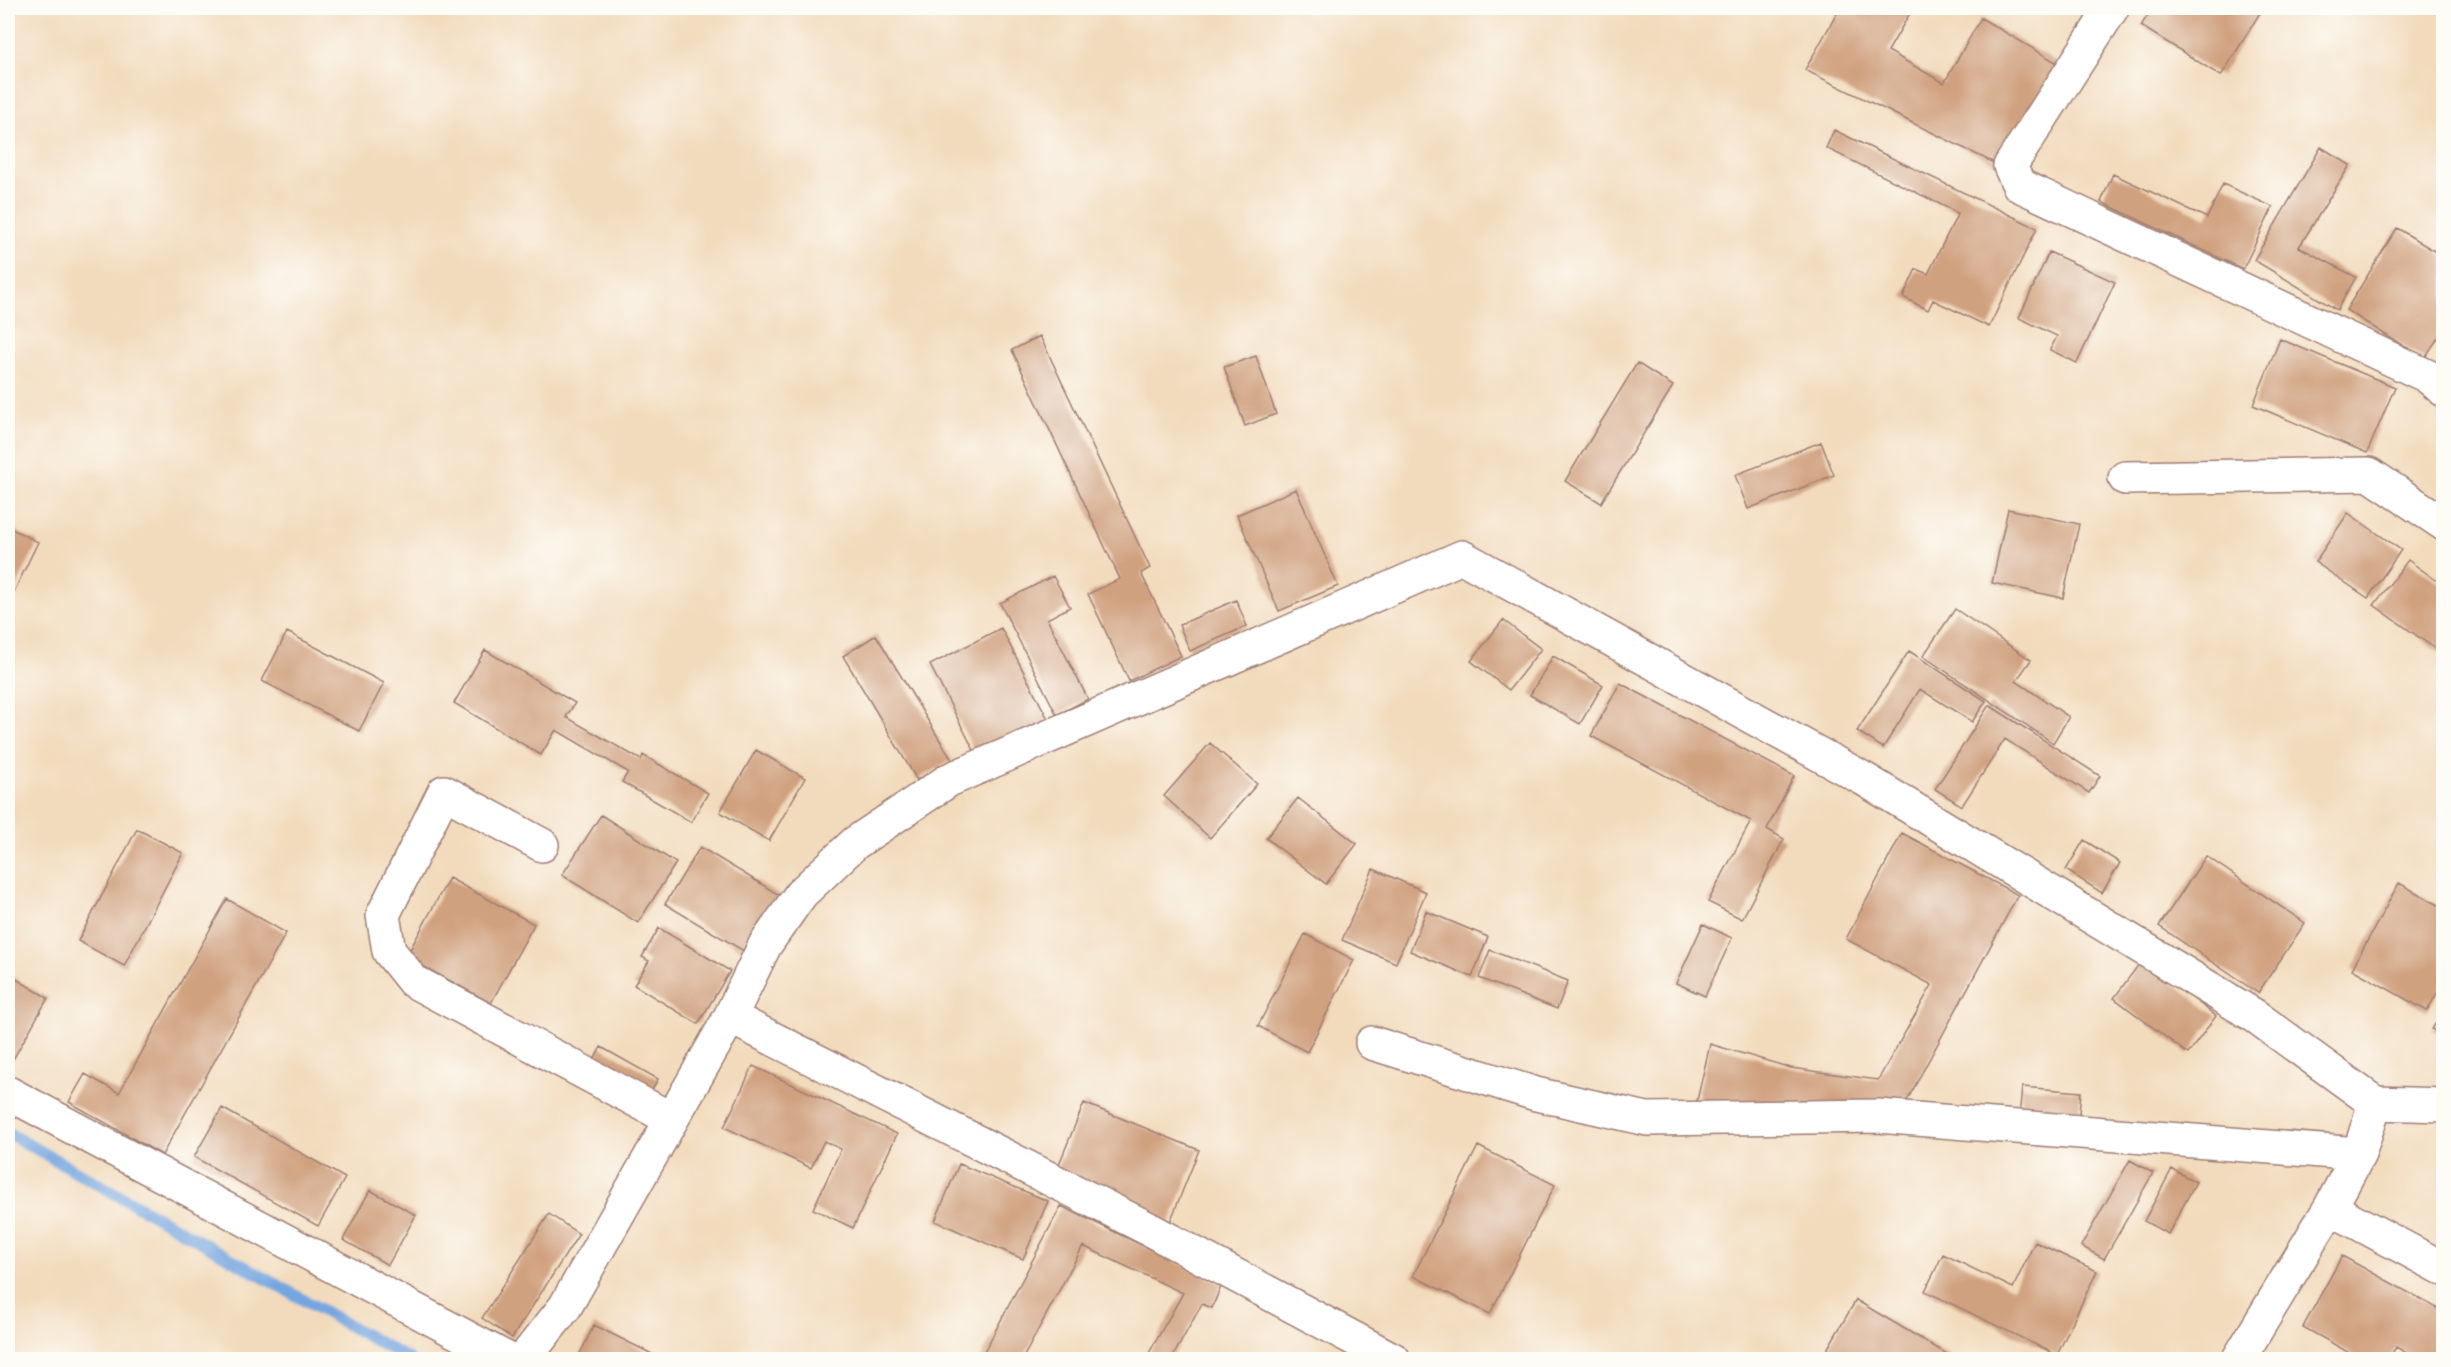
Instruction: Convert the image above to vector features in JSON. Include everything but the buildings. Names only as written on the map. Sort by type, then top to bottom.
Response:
[{"type":"street","points":[[2112,8],[2010,166],[2019,185],[2438,373]]},
{"type":"street","points":[[2125,478],[2369,474],[2444,524]]},
{"type":"street","points":[[523,1359],[565,1307],[730,1017],[765,945],[801,894],[855,843],[949,780],[1462,557],[1864,779],[2255,1016],[2375,1103],[2444,1105]]},
{"type":"street","points":[[542,845],[444,792],[383,915],[389,951],[413,981],[671,1119]]},
{"type":"street","points":[[730,1017],[1137,1223],[1394,1359]]},
{"type":"street","points":[[1372,1043],[1536,1094],[1647,1119],[1878,1116],[2359,1154]]},
{"type":"street","points":[[8,1093],[509,1359]]},
{"type":"street","points":[[2238,1359],[2330,1208],[2359,1154],[2375,1103]]},
{"type":"street","points":[[2330,1208],[2444,1269]]},
{"type":"waterway","points":[[8,1133],[410,1360]]}]
